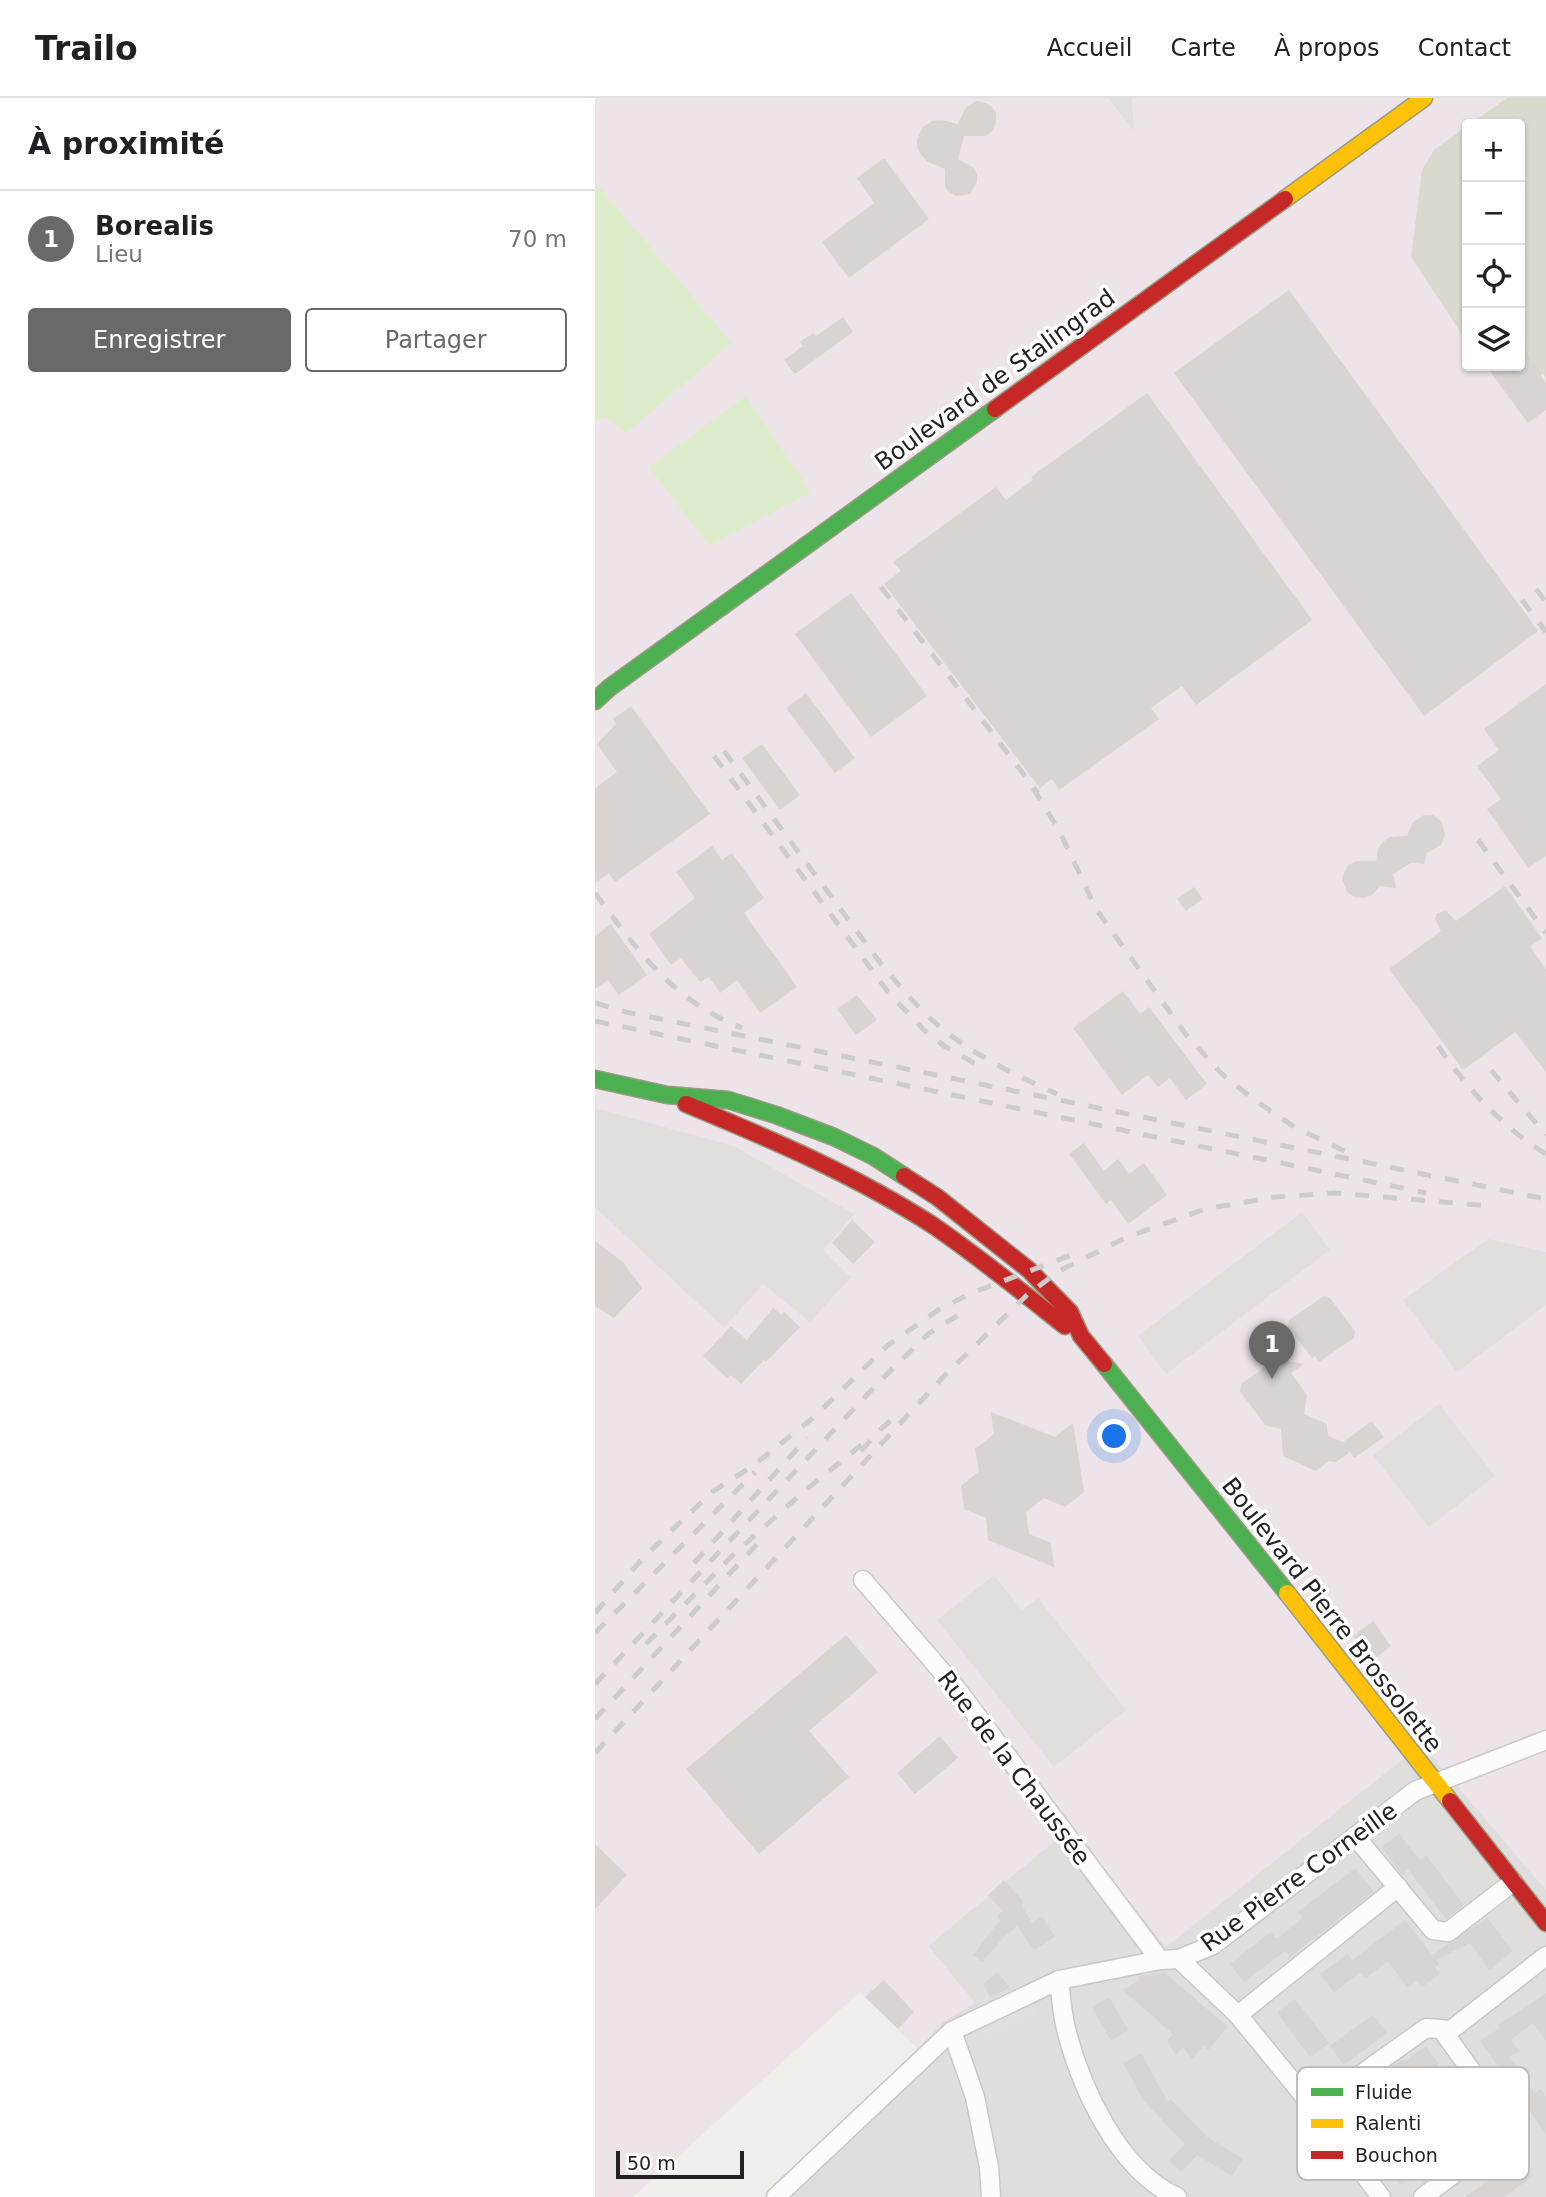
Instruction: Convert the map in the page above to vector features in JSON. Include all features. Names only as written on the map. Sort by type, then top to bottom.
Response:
[{"type":"main road","name":"Boulevard de Stalingrad","points":[[595,701],[613,685],[1424,98]]},
{"type":"main road","name":"Boulevard Pierre Brossolette","points":[[595,1079],[667,1095],[728,1100],[834,1137],[873,1156],[948,1205],[1043,1283],[1070,1312],[1081,1336],[1546,1923]]},
{"type":"main road","name":"Boulevard Pierre Brossolette","points":[[667,1095],[837,1171],[933,1226],[1081,1336]]},
{"type":"main road","points":[[933,1226],[948,1205]]},
{"type":"street","name":"Rue de la Chaussée","points":[[863,1580],[956,1688],[1160,1960]]},
{"type":"street","name":"Rue Pierre Corneille","points":[[776,2197],[952,2031],[1059,1980],[1160,1960],[1179,1959],[1213,1945],[1415,1791],[1546,1740]]},
{"type":"street","points":[[1355,1836],[1433,1930],[1448,1932],[1513,1882]]},
{"type":"street","points":[[1238,2015],[1398,1887]]},
{"type":"street","points":[[1371,2067],[1426,2028],[1451,2031],[1546,1956]]},
{"type":"street","points":[[1179,1959],[1238,2015],[1297,2087]]},
{"type":"street","points":[[1059,1980],[1066,2026],[1090,2097],[1111,2135],[1139,2170],[1177,2197]]},
{"type":"street","points":[[1442,2030],[1469,2067]]},
{"type":"street","points":[[952,2031],[975,2096],[989,2167],[991,2197]]},
{"type":"street","points":[[1368,2180],[1381,2197]]},
{"type":"street","points":[[1423,2197],[1446,2180]]},
{"type":"shaded area","points":[[595,98],[1546,98],[1546,1890],[1422,1744],[1166,1947],[1070,1828],[928,1946],[975,2003],[944,2021],[910,2057],[916,2047],[860,1992],[633,2197],[595,2197]]},
{"type":"shaded area","points":[[1108,98],[1132,98],[1134,131]]},
{"type":"shaded area","points":[[1507,98],[1546,98],[1546,378],[1525,349],[1525,119],[1477,119]]},
{"type":"shaded area","points":[[1462,130],[1462,334],[1411,257],[1422,170],[1434,150]]},
{"type":"shaded area","points":[[595,1108],[734,1146],[854,1214],[823,1250],[851,1277],[810,1322],[763,1284],[724,1328],[595,1207]]},
{"type":"shaded area","points":[[1302,1212],[1330,1250],[1166,1374],[1138,1336]]},
{"type":"shaded area","points":[[1488,1239],[1546,1252],[1546,1305],[1457,1372],[1403,1300]]},
{"type":"shaded area","points":[[1439,1404],[1495,1476],[1429,1527],[1373,1455]]},
{"type":"shaded area","points":[[994,1575],[1022,1610],[1038,1598],[1126,1710],[1054,1767],[937,1620]]},
{"type":"shaded area","points":[[1422,1744],[1546,1890],[1546,2197],[779,2197],[944,2021],[975,2003],[928,1946],[1070,1828]]},
{"type":"shaded area","points":[[1031,2001],[1038,2013],[988,2040],[981,2028]]},
{"type":"green space","points":[[595,187],[599,187],[732,343],[626,433],[604,417],[595,423]]},
{"type":"green space","points":[[746,396],[811,492],[709,546],[649,467]]},
{"type":"building","points":[[977,101],[992,107],[996,113],[996,123],[986,136],[964,136],[958,159],[974,168],[977,182],[970,194],[956,196],[945,186],[945,169],[928,162],[921,155],[917,139],[923,127],[932,121],[942,120],[958,124],[966,107]]},
{"type":"building","points":[[884,158],[929,219],[849,278],[822,242],[874,203],[857,178]]},
{"type":"building","points":[[1289,290],[1538,631],[1424,716],[1174,373]]},
{"type":"building","points":[[843,317],[853,332],[795,374],[784,360],[803,346],[800,342],[813,333],[816,336]]},
{"type":"building","points":[[1525,349],[1546,383],[1546,410],[1528,423],[1490,371],[1525,371]]},
{"type":"building","points":[[1147,393],[1312,620],[1196,705],[1182,686],[1151,708],[1159,719],[1059,790],[1052,779],[1040,788],[884,584],[901,571],[893,562],[996,487],[1006,500],[1033,480],[1031,477]]},
{"type":"building","points":[[851,593],[927,696],[871,737],[795,634]]},
{"type":"building","points":[[1546,684],[1546,856],[1528,868],[1487,809],[1501,799],[1477,766],[1499,750],[1484,729]]},
{"type":"building","points":[[806,693],[855,758],[835,773],[786,708]]},
{"type":"building","points":[[631,706],[710,814],[615,882],[609,873],[595,883],[595,788],[617,772],[597,744],[616,724],[613,719]]},
{"type":"building","points":[[762,744],[800,795],[780,810],[742,758]]},
{"type":"building","points":[[1424,815],[1433,815],[1441,821],[1445,834],[1441,845],[1427,853],[1424,864],[1411,863],[1393,874],[1396,888],[1380,886],[1372,895],[1363,898],[1354,897],[1347,892],[1342,878],[1348,865],[1357,861],[1376,861],[1378,849],[1383,842],[1390,837],[1407,836],[1413,822]]},
{"type":"building","points":[[712,846],[722,860],[732,853],[764,898],[744,913],[797,987],[760,1013],[737,980],[720,993],[709,977],[700,982],[681,958],[671,965],[649,934],[695,898],[676,872]]},
{"type":"building","points":[[1505,886],[1542,938],[1530,947],[1546,969],[1546,1072],[1515,1032],[1463,1070],[1389,969],[1441,931],[1435,919],[1437,913],[1446,911],[1456,921]]},
{"type":"building","points":[[1194,887],[1203,899],[1186,911],[1177,899]]},
{"type":"building","points":[[611,924],[647,975],[619,995],[608,980],[595,989],[595,936]]},
{"type":"building","points":[[1123,991],[1140,1014],[1149,1007],[1207,1084],[1186,1100],[1170,1078],[1158,1087],[1148,1075],[1122,1095],[1073,1028]]},
{"type":"building","points":[[857,995],[877,1020],[856,1035],[837,1009]]},
{"type":"building","points":[[1084,1143],[1104,1171],[1118,1159],[1129,1174],[1144,1163],[1167,1195],[1128,1224],[1111,1200],[1106,1204],[1069,1154]]},
{"type":"building","points":[[852,1220],[875,1242],[853,1264],[832,1243]]},
{"type":"building","points":[[595,1241],[624,1263],[642,1288],[614,1318],[595,1306]]},
{"type":"building","points":[[1324,1296],[1330,1298],[1355,1331],[1354,1338],[1319,1362],[1315,1356],[1312,1358],[1288,1327],[1289,1320]]},
{"type":"building","points":[[773,1308],[781,1315],[784,1312],[800,1327],[741,1384],[731,1375],[728,1379],[703,1356],[731,1326],[747,1340]]},
{"type":"building","points":[[1276,1359],[1304,1364],[1291,1373],[1307,1395],[1304,1414],[1327,1424],[1328,1436],[1343,1442],[1372,1421],[1384,1437],[1354,1458],[1350,1452],[1336,1462],[1329,1461],[1316,1471],[1283,1456],[1281,1429],[1265,1425],[1240,1391],[1241,1384]]},
{"type":"building","points":[[991,1412],[1055,1437],[1073,1423],[1084,1492],[1065,1507],[1044,1498],[1026,1512],[1029,1534],[1051,1543],[1054,1567],[988,1540],[986,1518],[964,1509],[961,1486],[979,1471],[975,1449],[994,1434]]},
{"type":"building","points":[[1373,1621],[1391,1646],[1373,1660],[1353,1636]]},
{"type":"building","points":[[846,1635],[878,1672],[809,1731],[849,1777],[759,1854],[686,1769]]},
{"type":"building","points":[[940,1736],[958,1758],[915,1794],[897,1773]]},
{"type":"building","points":[[1399,1834],[1420,1860],[1426,1855],[1464,1905],[1446,1919],[1408,1869],[1402,1875],[1381,1847]]},
{"type":"building","points":[[595,1844],[627,1875],[595,1909]]},
{"type":"building","points":[[1355,1868],[1374,1892],[1290,1957],[1285,1951],[1244,1982],[1230,1964],[1271,1932],[1276,1939],[1303,1918],[1298,1912]]},
{"type":"building","points":[[1004,1880],[1023,1901],[1022,1906],[1032,1923],[1042,1916],[1055,1937],[1034,1950],[1017,1926],[982,1962],[973,1955],[1001,1921],[997,1916],[1003,1911],[988,1895]]},
{"type":"building","points":[[1487,1918],[1513,1951],[1489,1970],[1470,1943],[1436,1960],[1439,1964],[1435,1967],[1440,1974],[1422,1987],[1417,1981],[1407,1988],[1388,1961],[1366,1978],[1361,1972],[1334,1992],[1320,1974],[1347,1954],[1352,1960],[1405,1920],[1432,1955]]},
{"type":"building","points":[[997,1972],[1010,1988],[990,1997],[983,1984]]},
{"type":"building","points":[[1165,1973],[1228,2027],[1208,2050],[1203,2046],[1192,2059],[1183,2047],[1176,2055],[1167,2041],[1173,2034],[1123,1990],[1139,1980],[1139,1976]]},
{"type":"building","points":[[884,1980],[914,2012],[898,2029],[865,1997]]},
{"type":"building","points":[[1546,1993],[1546,2041],[1533,2023],[1511,2040],[1519,2051],[1510,2057],[1517,2067],[1498,2067],[1480,2041],[1500,2028],[1498,2025]]},
{"type":"building","points":[[1109,1997],[1128,2030],[1111,2041],[1092,2007]]},
{"type":"building","points":[[1295,1999],[1329,2043],[1310,2057],[1277,2012]]},
{"type":"building","points":[[1373,2015],[1387,2033],[1344,2065],[1330,2046]]},
{"type":"building","points":[[1426,2046],[1440,2067],[1392,2067],[1401,2060],[1403,2062]]},
{"type":"building","points":[[1141,2053],[1168,2102],[1171,2099],[1207,2137],[1243,2159],[1232,2176],[1197,2155],[1181,2172],[1169,2161],[1185,2144],[1144,2101],[1123,2063]]},
{"type":"building","points":[[1529,2084],[1535,2093],[1541,2089],[1546,2097],[1546,2134],[1529,2110]]},
{"type":"building","points":[[1489,2180],[1528,2180],[1504,2197],[1465,2197]]},
{"type":"railway","points":[[881,587],[1038,793]]},
{"type":"railway","points":[[1536,589],[1546,602]]},
{"type":"railway","points":[[1522,600],[1546,632]]},
{"type":"railway","points":[[724,751],[881,964],[915,1003],[965,1046],[1057,1094]]},
{"type":"railway","points":[[714,756],[888,992],[924,1030],[944,1046],[976,1064]]},
{"type":"railway","points":[[1033,788],[1060,832],[1096,909],[1187,1036],[1223,1075],[1253,1099],[1296,1128],[1347,1152]]},
{"type":"railway","points":[[1478,840],[1546,933]]},
{"type":"railway","points":[[595,893],[658,972],[696,1004],[742,1028]]},
{"type":"railway","points":[[595,1003],[626,1012],[1546,1199]]},
{"type":"railway","points":[[595,1021],[1426,1193]]},
{"type":"railway","points":[[1438,1046],[1486,1106],[1515,1132],[1546,1154]]},
{"type":"railway","points":[[1491,1070],[1546,1135]]},
{"type":"railway","points":[[595,1753],[946,1374],[1027,1295],[1059,1271],[1127,1237],[1205,1209],[1275,1197],[1335,1193],[1491,1206]]},
{"type":"railway","points":[[595,1613],[643,1558],[712,1492],[754,1465],[813,1418],[887,1346],[941,1308],[972,1293],[1074,1254]]},
{"type":"railway","points":[[595,1684],[881,1380],[928,1334],[960,1314]]},
{"type":"railway","points":[[861,1451],[898,1414]]},
{"type":"railway","points":[[694,1563],[807,1438]]},
{"type":"railway","points":[[646,1644],[733,1555],[802,1493],[865,1442]]},
{"type":"railway","points":[[595,1633],[755,1472]]},
{"type":"railway","points":[[595,1719],[758,1543]]},
{"type":"traffic: fast","points":[[595,701],[609,688],[995,409]]},
{"type":"traffic: fast","points":[[595,1079],[667,1095],[728,1100],[776,1115],[834,1137],[873,1156],[904,1176]]},
{"type":"traffic: fast","points":[[1104,1364],[1287,1593]]},
{"type":"traffic: slow","points":[[1285,199],[1424,98]]},
{"type":"traffic: slow","points":[[1287,1593],[1450,1801]]},
{"type":"traffic: jam","points":[[995,409],[1285,199]]},
{"type":"traffic: jam","points":[[686,1104],[813,1159],[905,1208],[967,1250],[1065,1326]]},
{"type":"traffic: jam","points":[[904,1176],[937,1197],[1029,1270],[1070,1312],[1081,1336],[1104,1364]]},
{"type":"traffic: jam","points":[[1450,1801],[1546,1923]]},
{"type":"place","name":"Borealis","points":[[1272,1379]]}]
